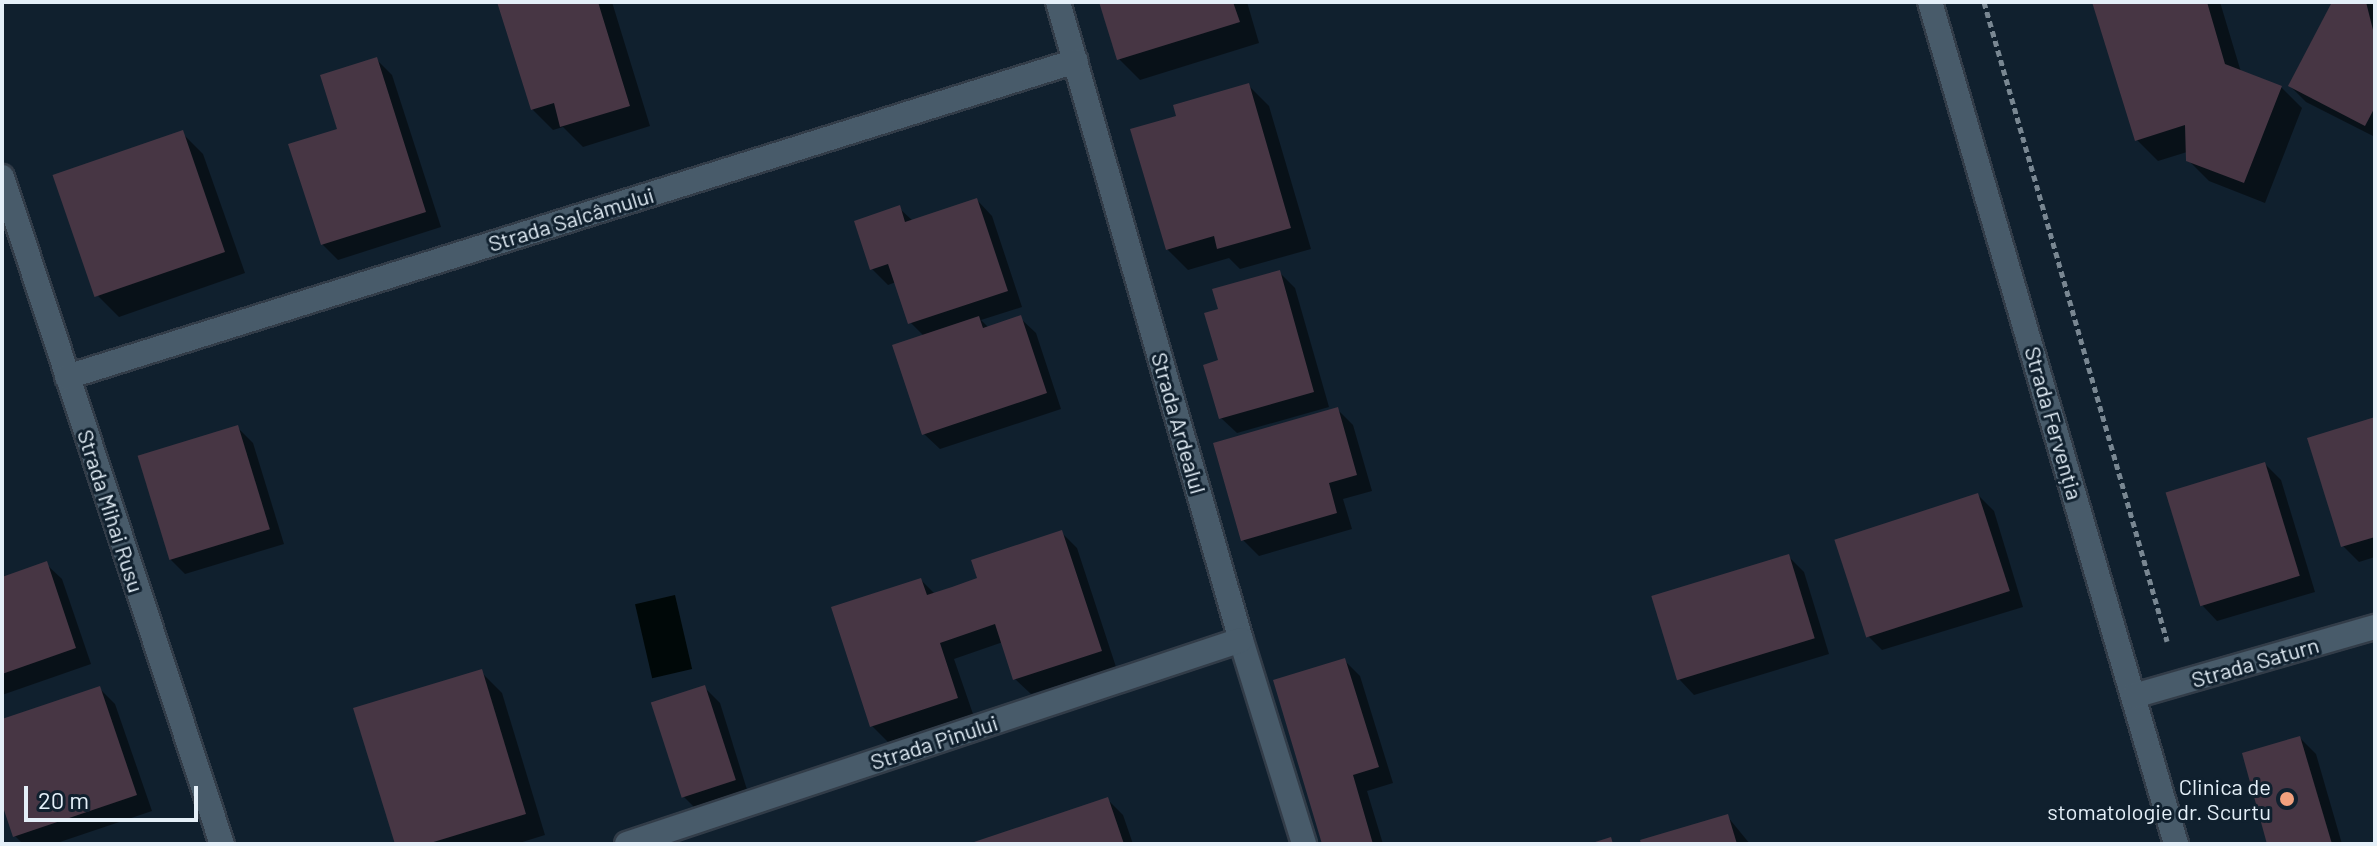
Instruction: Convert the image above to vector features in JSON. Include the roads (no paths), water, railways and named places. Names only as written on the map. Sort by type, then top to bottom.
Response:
[{"type":"street","name":"Strada Ardealul","points":[[1058,2],[1241,640],[1304,844]]},
{"type":"street","name":"Strada Fervenția","points":[[1930,2],[2176,844]]},
{"type":"street","name":"Strada Salcâmului","points":[[67,377],[1076,61]]},
{"type":"street","name":"Strada Mihai Rusu","points":[[2,177],[222,844]]},
{"type":"street","name":"Strada Saturn","points":[[2134,696],[2375,627]]},
{"type":"street","name":"Strada Pinului","points":[[627,844],[1241,640]]},
{"type":"place","name":"Clinica de stomatologie dr. Scurtu","points":[[2287,799]]}]
